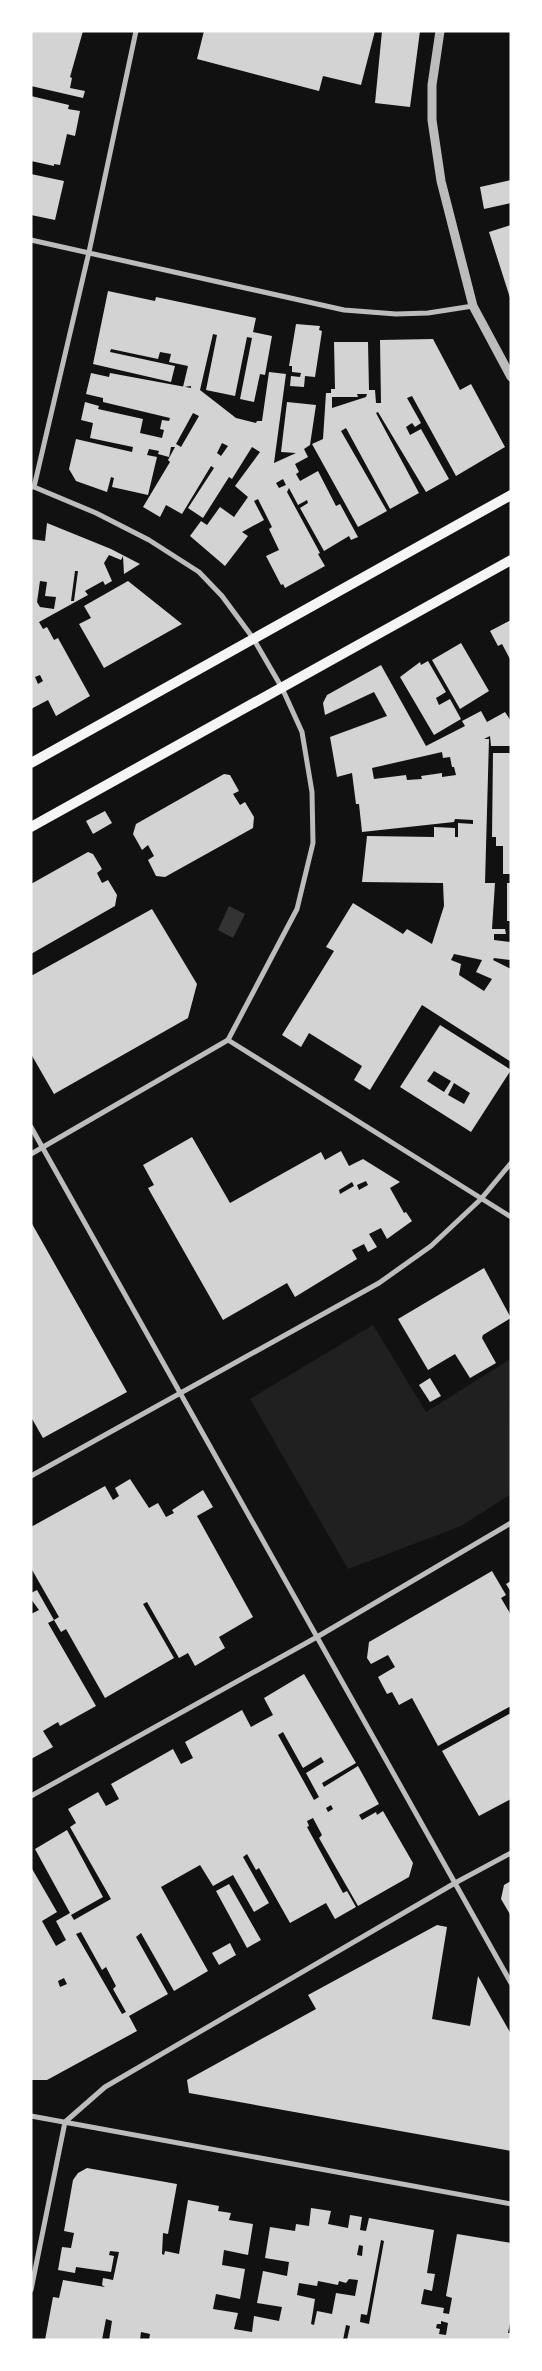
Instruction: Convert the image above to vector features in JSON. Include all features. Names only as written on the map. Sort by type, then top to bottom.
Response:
[{"type":"main road","points":[[31,763],[511,495]]},
{"type":"main road","points":[[31,827],[511,560]]},
{"type":"street","points":[[31,1154],[228,1040],[297,909],[313,843],[312,792],[302,732],[282,688],[253,638],[222,596],[199,572],[149,540],[96,513],[33,487],[89,252],[136,31]]},
{"type":"street","points":[[440,31],[432,85],[432,120],[441,181],[474,306],[511,377]]},
{"type":"street","points":[[31,240],[344,310],[396,314],[428,313],[474,306]]},
{"type":"street","points":[[228,1040],[511,1217]]},
{"type":"street","points":[[31,1127],[511,1983]]},
{"type":"street","points":[[31,1476],[379,1283],[431,1246],[481,1199],[511,1163]]},
{"type":"street","points":[[31,1796],[317,1637],[511,1523]]},
{"type":"street","points":[[31,2290],[65,2122],[105,2087],[454,1883],[511,1852]]},
{"type":"street","points":[[31,2116],[511,2204]]},
{"type":"shaded area","points":[[229,906],[245,914],[233,938],[218,930]]},
{"type":"shaded area","points":[[373,1325],[426,1412],[509,1360],[511,1494],[461,1526],[348,1569],[250,1399]]},
{"type":"building","points":[[31,31],[83,31],[70,77],[72,78],[70,88],[85,91],[83,98],[31,86]]},
{"type":"building","points":[[204,31],[375,31],[361,85],[323,76],[319,91],[197,59]]},
{"type":"building","points":[[382,31],[420,31],[410,107],[375,103]]},
{"type":"building","points":[[31,96],[69,105],[68,109],[80,111],[75,136],[67,134],[60,165],[54,164],[54,166],[31,161]]},
{"type":"building","points":[[31,174],[64,181],[55,220],[31,215]]},
{"type":"building","points":[[511,180],[511,203],[484,209],[480,187]]},
{"type":"building","points":[[511,225],[511,301],[489,232]]},
{"type":"building","points":[[108,291],[155,301],[156,297],[256,318],[253,332],[272,336],[265,375],[260,374],[254,402],[240,399],[252,338],[247,337],[235,396],[206,390],[217,335],[213,334],[200,390],[236,418],[256,423],[257,421],[262,421],[269,372],[286,374],[274,463],[296,453],[281,452],[287,402],[316,405],[310,445],[304,449],[308,457],[295,464],[299,472],[296,474],[300,481],[318,471],[336,506],[340,504],[358,537],[351,540],[349,536],[324,551],[300,508],[308,503],[307,500],[298,505],[289,488],[287,492],[325,566],[285,588],[283,584],[281,585],[266,556],[279,550],[269,529],[272,527],[258,499],[254,501],[264,520],[242,532],[248,536],[225,566],[190,536],[201,521],[207,525],[220,507],[234,517],[248,497],[235,486],[260,452],[252,447],[232,479],[229,477],[203,518],[188,508],[214,468],[211,466],[182,514],[166,505],[160,517],[143,507],[170,462],[168,460],[175,447],[171,447],[169,457],[158,454],[159,451],[149,449],[147,455],[157,457],[148,495],[112,487],[114,478],[111,477],[107,492],[76,481],[69,469],[76,439],[132,452],[133,447],[90,438],[93,423],[81,420],[85,402],[99,406],[98,409],[143,419],[140,433],[162,438],[164,430],[160,429],[162,420],[169,421],[170,418],[103,402],[103,398],[86,394],[91,373],[109,377],[110,373],[183,387],[188,366],[169,362],[171,354],[160,352],[158,359],[111,349],[110,352],[175,366],[171,382],[93,364]],"holes":[[[193,413],[199,416],[181,447],[176,444]],[[222,443],[228,446],[221,456],[217,453]],[[283,479],[286,485],[279,488],[276,483]]]},
{"type":"building","points":[[296,324],[320,326],[319,330],[322,331],[315,377],[305,376],[304,387],[290,386],[291,376],[300,377],[301,373],[292,372],[292,366],[289,366]]},
{"type":"building","points":[[433,339],[460,390],[471,384],[505,447],[456,476],[412,396],[407,398],[421,423],[415,427],[412,423],[406,427],[410,435],[421,429],[449,479],[426,492],[378,412],[376,413],[419,493],[390,509],[346,428],[341,431],[387,511],[358,527],[312,444],[323,439],[326,393],[331,393],[331,389],[335,389],[334,342],[368,342],[369,390],[375,390],[376,403],[381,403],[380,340]],"holes":[[[357,394],[367,394],[366,397],[332,408],[332,397],[358,397]]]},
{"type":"building","points":[[47,523],[111,549],[140,564],[124,574],[123,556],[121,560],[109,555],[104,563],[112,581],[105,585],[103,581],[85,591],[88,595],[39,622],[43,629],[47,627],[54,640],[58,638],[90,696],[56,716],[48,700],[31,709],[31,539],[45,541]],"holes":[[[75,571],[78,571],[74,601],[71,601]],[[40,581],[47,582],[45,596],[56,597],[54,609],[40,607],[37,602]],[[40,675],[43,681],[38,684],[35,677]]]},
{"type":"building","points":[[128,581],[182,624],[104,668],[79,624],[91,618],[84,606]]},
{"type":"building","points":[[511,620],[511,661],[502,644],[498,646],[490,631]]},
{"type":"building","points":[[461,643],[489,691],[460,709],[432,660]]},
{"type":"building","points":[[428,661],[446,692],[436,698],[439,705],[450,699],[461,719],[434,735],[400,677],[420,662],[421,665]]},
{"type":"building","points":[[381,665],[426,746],[465,726],[462,721],[481,711],[487,722],[505,712],[511,721],[511,746],[491,746],[490,736],[484,739],[489,739],[485,883],[495,883],[492,929],[505,929],[506,934],[494,934],[494,940],[511,942],[511,960],[494,958],[493,960],[511,969],[511,1062],[422,1005],[370,1090],[354,1080],[362,1066],[309,1033],[301,1047],[282,1035],[334,951],[326,947],[353,903],[403,934],[407,929],[432,944],[444,906],[443,883],[362,882],[367,836],[434,837],[434,827],[455,828],[455,837],[458,837],[458,823],[473,824],[473,820],[455,819],[454,822],[362,832],[359,804],[356,804],[352,773],[337,777],[330,737],[387,716],[374,692],[325,715],[323,703],[327,695]],"holes":[[[442,752],[443,758],[450,757],[456,775],[442,777],[442,773],[421,776],[422,779],[407,780],[406,775],[374,779],[372,768]],[[454,954],[482,960],[476,972],[492,979],[484,991],[459,975],[461,964],[451,960]]]},
{"type":"building","points":[[493,753],[511,753],[511,874],[503,874],[503,846],[496,846],[496,837],[492,837]]},
{"type":"building","points":[[224,774],[230,775],[239,791],[233,794],[240,805],[245,802],[254,817],[253,828],[165,877],[156,876],[148,860],[154,856],[148,845],[142,850],[133,834],[136,824]]},
{"type":"building","points":[[105,811],[112,823],[93,834],[86,821]]},
{"type":"building","points":[[88,852],[93,854],[102,869],[97,873],[102,883],[108,880],[117,895],[115,906],[31,954],[31,884]]},
{"type":"building","points":[[507,883],[511,883],[511,921],[507,921]]},
{"type":"building","points":[[152,909],[197,984],[188,1018],[54,1094],[31,1054],[31,976]]},
{"type":"building","points":[[440,1025],[511,1070],[471,1132],[400,1087]],"holes":[[[434,1071],[451,1081],[444,1092],[427,1081]],[[454,1083],[470,1093],[464,1104],[448,1095]]]},
{"type":"building","points":[[192,1137],[230,1203],[321,1152],[325,1160],[341,1151],[349,1166],[363,1159],[400,1182],[390,1188],[404,1213],[406,1212],[412,1221],[387,1239],[381,1228],[369,1234],[377,1247],[368,1252],[364,1244],[352,1250],[357,1259],[295,1297],[287,1283],[223,1320],[148,1188],[154,1185],[143,1165]],"holes":[[[366,1181],[368,1185],[359,1190],[357,1185]],[[352,1182],[354,1186],[340,1194],[339,1190]]]},
{"type":"building","points":[[31,1222],[127,1392],[43,1438],[31,1417]]},
{"type":"building","points":[[484,1268],[511,1318],[483,1335],[482,1338],[496,1363],[470,1378],[455,1354],[428,1370],[398,1319]]},
{"type":"building","points":[[430,1378],[441,1396],[430,1402],[419,1385]]},
{"type":"building","points":[[130,1479],[149,1508],[158,1503],[166,1517],[174,1513],[172,1510],[203,1490],[213,1507],[197,1516],[253,1617],[219,1637],[225,1648],[195,1666],[188,1653],[179,1658],[147,1602],[143,1604],[174,1658],[105,1698],[66,1629],[61,1632],[54,1620],[59,1617],[31,1568],[31,1527],[105,1486],[113,1500],[119,1496],[115,1488]]},
{"type":"building","points":[[492,1571],[506,1595],[501,1598],[511,1615],[511,1706],[438,1746],[412,1698],[399,1705],[392,1692],[387,1694],[378,1677],[395,1667],[388,1655],[371,1664],[367,1658],[369,1642]]},
{"type":"building","points":[[511,1581],[511,1592],[506,1584]]},
{"type":"building","points":[[37,1590],[54,1620],[48,1623],[96,1706],[60,1726],[58,1722],[43,1731],[53,1747],[31,1759],[31,1614],[39,1610],[31,1599],[31,1593]]},
{"type":"building","points":[[304,1674],[356,1763],[322,1783],[324,1787],[358,1766],[379,1804],[359,1815],[362,1820],[376,1812],[377,1815],[383,1811],[413,1863],[409,1877],[358,1906],[319,1838],[322,1835],[313,1818],[307,1821],[309,1826],[307,1827],[343,1893],[347,1891],[356,1907],[335,1919],[326,1903],[290,1923],[259,1868],[256,1870],[247,1854],[243,1857],[269,1903],[254,1912],[233,1875],[213,1886],[200,1865],[161,1887],[208,1971],[174,1991],[141,1933],[136,1937],[168,1994],[129,2016],[137,2031],[47,2080],[31,2080],[31,1867],[57,1912],[42,1921],[56,1946],[66,1940],[56,1921],[70,1913],[35,1849],[67,1830],[103,1897],[71,1915],[74,1920],[111,1899],[70,1827],[76,1823],[68,1809],[98,1792],[106,1806],[119,1799],[111,1784],[173,1749],[181,1764],[193,1758],[185,1742],[242,1710],[251,1727],[273,1715],[264,1698]],"holes":[[[283,1732],[303,1768],[321,1757],[324,1762],[306,1773],[319,1797],[314,1800],[278,1735]],[[331,1805],[333,1809],[328,1812],[326,1808]],[[81,1932],[102,1970],[106,1967],[116,1986],[113,1989],[126,2012],[122,2014],[76,1934]],[[64,1978],[67,1984],[60,1987],[58,1981]]]},
{"type":"building","points":[[511,1713],[511,1799],[479,1816],[442,1751]]},
{"type":"building","points":[[511,1881],[511,1916],[501,1899],[504,1885]]},
{"type":"building","points":[[229,1884],[261,1940],[247,1948],[216,1891]]},
{"type":"building","points":[[437,1925],[447,1927],[432,2019],[470,2026],[478,1976],[511,2034],[511,2151],[189,2093],[187,2080],[316,2009],[308,1995]]},
{"type":"building","points":[[230,1943],[236,1955],[219,1965],[212,1953]]},
{"type":"building","points":[[87,2168],[177,2184],[168,2234],[163,2233],[162,2254],[164,2255],[165,2251],[179,2254],[188,2200],[219,2206],[218,2211],[231,2213],[229,2220],[253,2224],[248,2255],[224,2250],[222,2265],[245,2269],[240,2299],[216,2294],[213,2309],[238,2313],[234,2329],[252,2332],[254,2316],[279,2321],[282,2307],[257,2303],[263,2271],[287,2276],[289,2262],[265,2258],[270,2227],[295,2231],[296,2224],[309,2226],[311,2208],[331,2211],[328,2224],[348,2228],[350,2215],[362,2217],[360,2230],[366,2231],[369,2218],[434,2230],[427,2273],[435,2274],[432,2291],[424,2289],[421,2304],[444,2308],[443,2313],[449,2314],[452,2298],[446,2296],[457,2234],[511,2243],[511,2318],[508,2333],[511,2333],[511,2340],[347,2340],[350,2326],[346,2325],[343,2340],[149,2340],[150,2334],[141,2332],[140,2340],[109,2340],[112,2321],[106,2319],[102,2340],[45,2340],[53,2297],[59,2298],[63,2280],[105,2287],[102,2285],[103,2278],[113,2280],[119,2252],[110,2251],[109,2255],[114,2256],[111,2272],[76,2267],[75,2273],[58,2270],[62,2247],[71,2248],[74,2233],[64,2231],[73,2180],[78,2173]],"holes":[[[381,2240],[384,2241],[369,2324],[360,2322],[361,2314],[367,2315]],[[359,2245],[363,2246],[362,2256],[357,2255]],[[349,2279],[358,2280],[355,2296],[336,2293],[332,2314],[317,2311],[314,2325],[311,2324],[315,2299],[297,2295],[299,2283],[317,2286],[318,2281],[338,2285],[339,2281],[346,2283]],[[441,2321],[448,2323],[446,2335],[439,2334],[440,2329],[436,2328],[437,2324],[441,2324]]]}]
